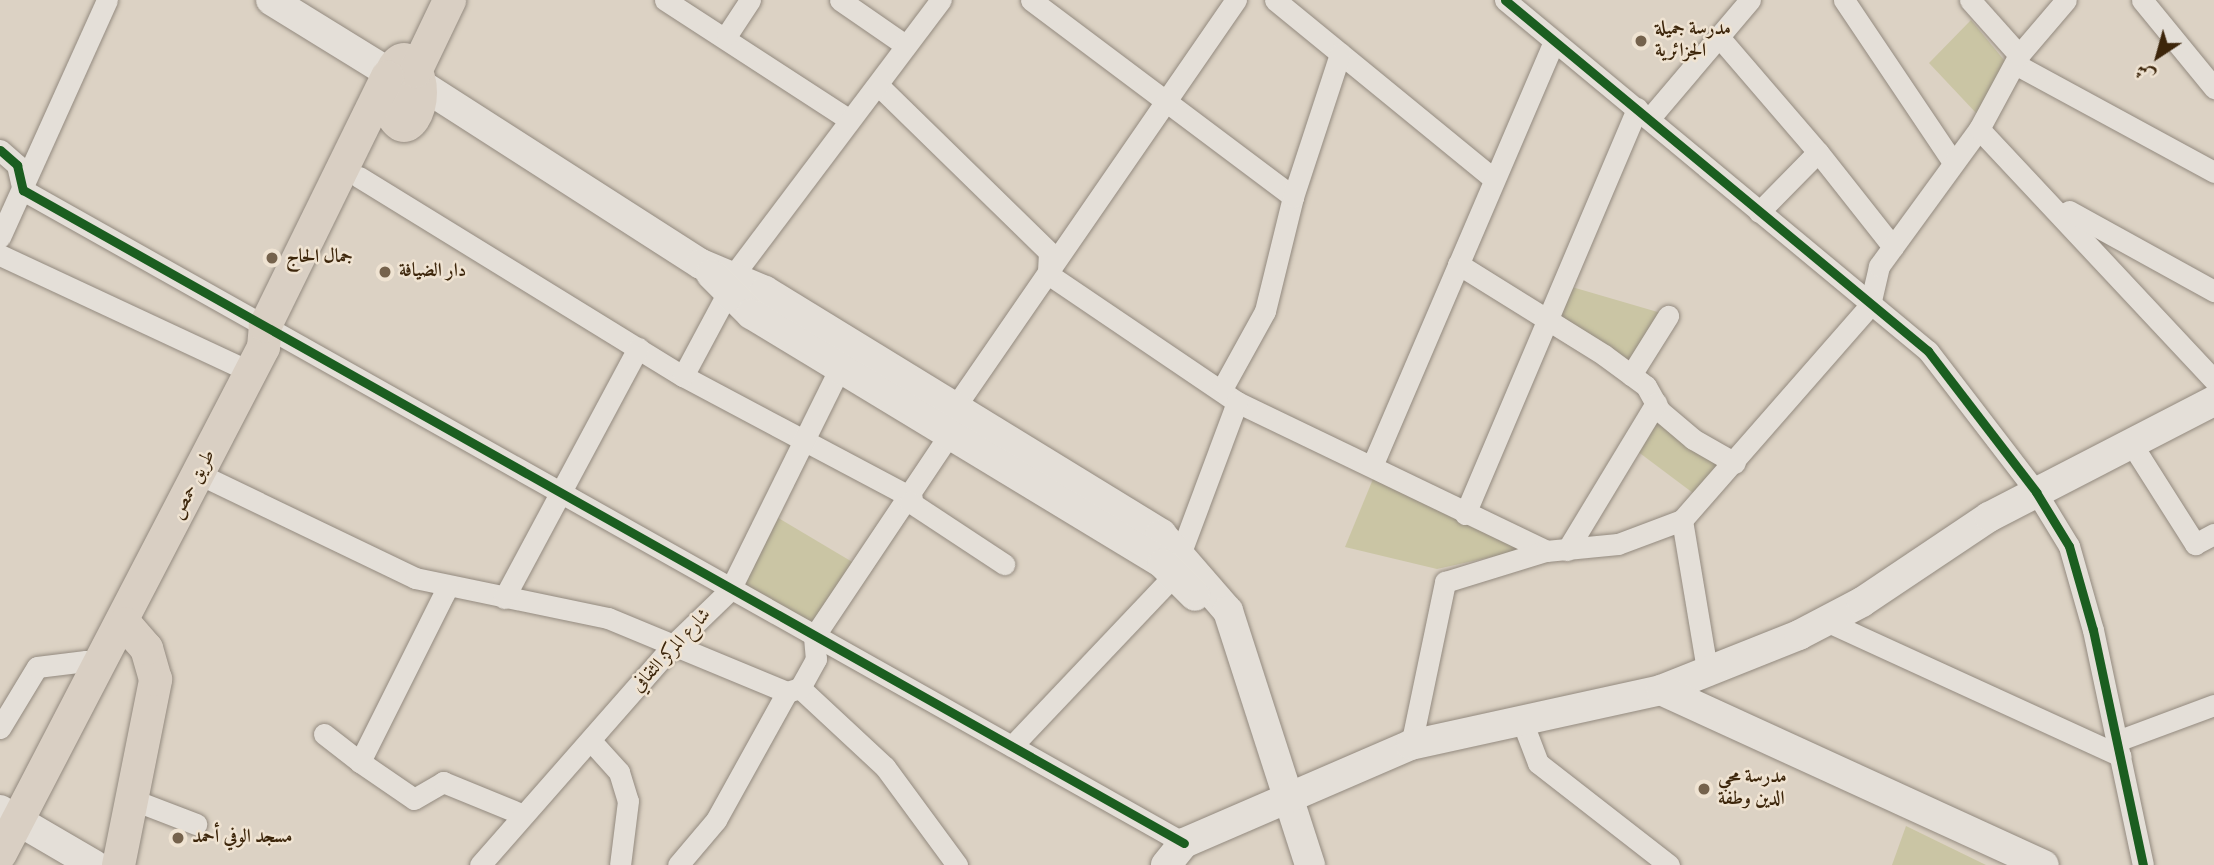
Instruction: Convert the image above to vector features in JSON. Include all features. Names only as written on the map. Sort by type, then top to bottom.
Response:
[{"type":"main road","points":[[271,0],[399,72],[730,284],[1178,563],[1214,625],[1282,801],[1310,865]]},
{"type":"main road","points":[[309,0],[399,72]]},
{"type":"main road","name":"طريق حمص","points":[[264,344],[359,177],[425,0]]},
{"type":"main road","name":"طريق حمص","points":[[0,853],[10,814],[101,668],[399,72],[449,0]]},
{"type":"main road","points":[[730,284],[751,314],[839,369],[952,421]]},
{"type":"main road","points":[[1176,857],[1282,801],[1411,745],[1661,690],[1708,675],[1826,621],[2036,492],[2214,401]]},
{"type":"main road","points":[[118,865],[155,680],[146,648],[124,623]]},
{"type":"main road","points":[[1661,690],[2044,865]]},
{"type":"main road","points":[[1282,801],[1290,865]]},
{"type":"main road","points":[[10,814],[94,865]]},
{"type":"street","points":[[0,237],[107,0]]},
{"type":"street","points":[[665,0],[727,35],[848,119]]},
{"type":"street","points":[[727,35],[750,0]]},
{"type":"street","points":[[840,0],[905,45]]},
{"type":"street","points":[[683,376],[730,284],[848,119],[878,85],[905,45],[941,0]]},
{"type":"street","points":[[1031,0],[1164,104],[1293,197]]},
{"type":"street","points":[[678,865],[716,820],[794,690],[816,659],[814,637],[911,500],[952,421],[1048,274],[1236,0]]},
{"type":"street","points":[[1275,0],[1494,179]]},
{"type":"street","points":[[1505,0],[1928,351],[2036,492],[2068,546],[2119,749],[2143,865]]},
{"type":"street","points":[[1465,514],[1548,318],[1643,114],[1719,37],[1750,0]]},
{"type":"street","points":[[1844,0],[1953,162]]},
{"type":"street","points":[[1970,0],[2018,60],[2214,172]]},
{"type":"street","points":[[1411,745],[1445,582],[1556,550],[1618,544],[1682,520],[1735,463],[1870,305],[1879,266],[1979,129],[2018,60],[2066,0]]},
{"type":"street","points":[[2142,0],[2214,88]]},
{"type":"street","points":[[1719,37],[1818,152],[1893,247]]},
{"type":"street","points":[[1372,467],[1554,41]]},
{"type":"street","points":[[1012,746],[1178,563],[1229,396],[1265,311],[1293,197],[1340,54]]},
{"type":"street","points":[[878,85],[1049,252],[1048,274]]},
{"type":"street","points":[[1979,129],[2055,204],[2214,380]]},
{"type":"street","points":[[0,150],[17,165],[23,190],[264,344],[558,491],[1012,746],[1176,857]]},
{"type":"street","points":[[1759,212],[1818,152]]},
{"type":"street","points":[[359,177],[683,376],[911,500],[1004,564]]},
{"type":"street","points":[[2055,204],[2214,291]]},
{"type":"street","points":[[0,255],[264,344]]},
{"type":"street","points":[[1458,264],[1548,318],[1631,375],[1656,404],[1693,439],[1735,463]]},
{"type":"street","points":[[1048,274],[1229,396],[1465,514],[1556,550]]},
{"type":"street","points":[[1631,375],[1668,316]]},
{"type":"street","points":[[504,598],[558,491],[638,348]]},
{"type":"street","name":"شارع المركز الثقافي","points":[[480,865],[521,814],[591,741],[674,644],[730,590],[807,444],[839,369]]},
{"type":"street","points":[[1556,550],[1656,404]]},
{"type":"street","points":[[2131,443],[2195,544],[2214,534]]},
{"type":"street","points":[[199,474],[415,578],[608,618],[794,690],[885,767],[955,864]]},
{"type":"street","points":[[1682,520],[1708,675]]},
{"type":"street","points":[[360,762],[448,586]]},
{"type":"street","points":[[1826,621],[2119,749],[2214,705]]},
{"type":"street","points":[[0,728],[37,667],[86,661],[101,668]]},
{"type":"street","points":[[1522,721],[1538,763],[1669,865]]},
{"type":"street","points":[[324,734],[414,799],[443,782],[521,814]]},
{"type":"street","points":[[591,741],[619,772],[628,801],[620,865]]},
{"type":"street","points":[[131,799],[195,824]]},
{"type":"shaded area","points":[[1971,20],[2009,66],[1977,114],[1929,63]]},
{"type":"shaded area","points":[[1572,287],[1661,313],[1628,363],[1561,317]]},
{"type":"shaded area","points":[[1659,416],[1721,467],[1693,493],[1637,451]]},
{"type":"shaded area","points":[[1373,479],[1523,550],[1437,569],[1345,547]]},
{"type":"shaded area","points":[[775,516],[854,563],[812,633],[733,585]]},
{"type":"shaded area","points":[[1906,826],[1986,865],[1892,865]]},
{"type":"cycle path","points":[[1505,0],[1928,351],[2036,492],[2069,546],[2093,630],[2143,865]]},
{"type":"cycle path","points":[[0,150],[17,165],[23,190],[1184,843]]},
{"type":"place","name":"مدرسة جميلة الجزائرية","points":[[1641,41]]},
{"type":"place","name":"جمال الحاج","points":[[272,258]]},
{"type":"place","name":"دار الضيافة","points":[[385,272]]},
{"type":"place","name":"مدرسة محي الدين وطفة","points":[[1704,789]]},
{"type":"place","name":"مسجد الوفي أحمد","points":[[178,838]]}]
